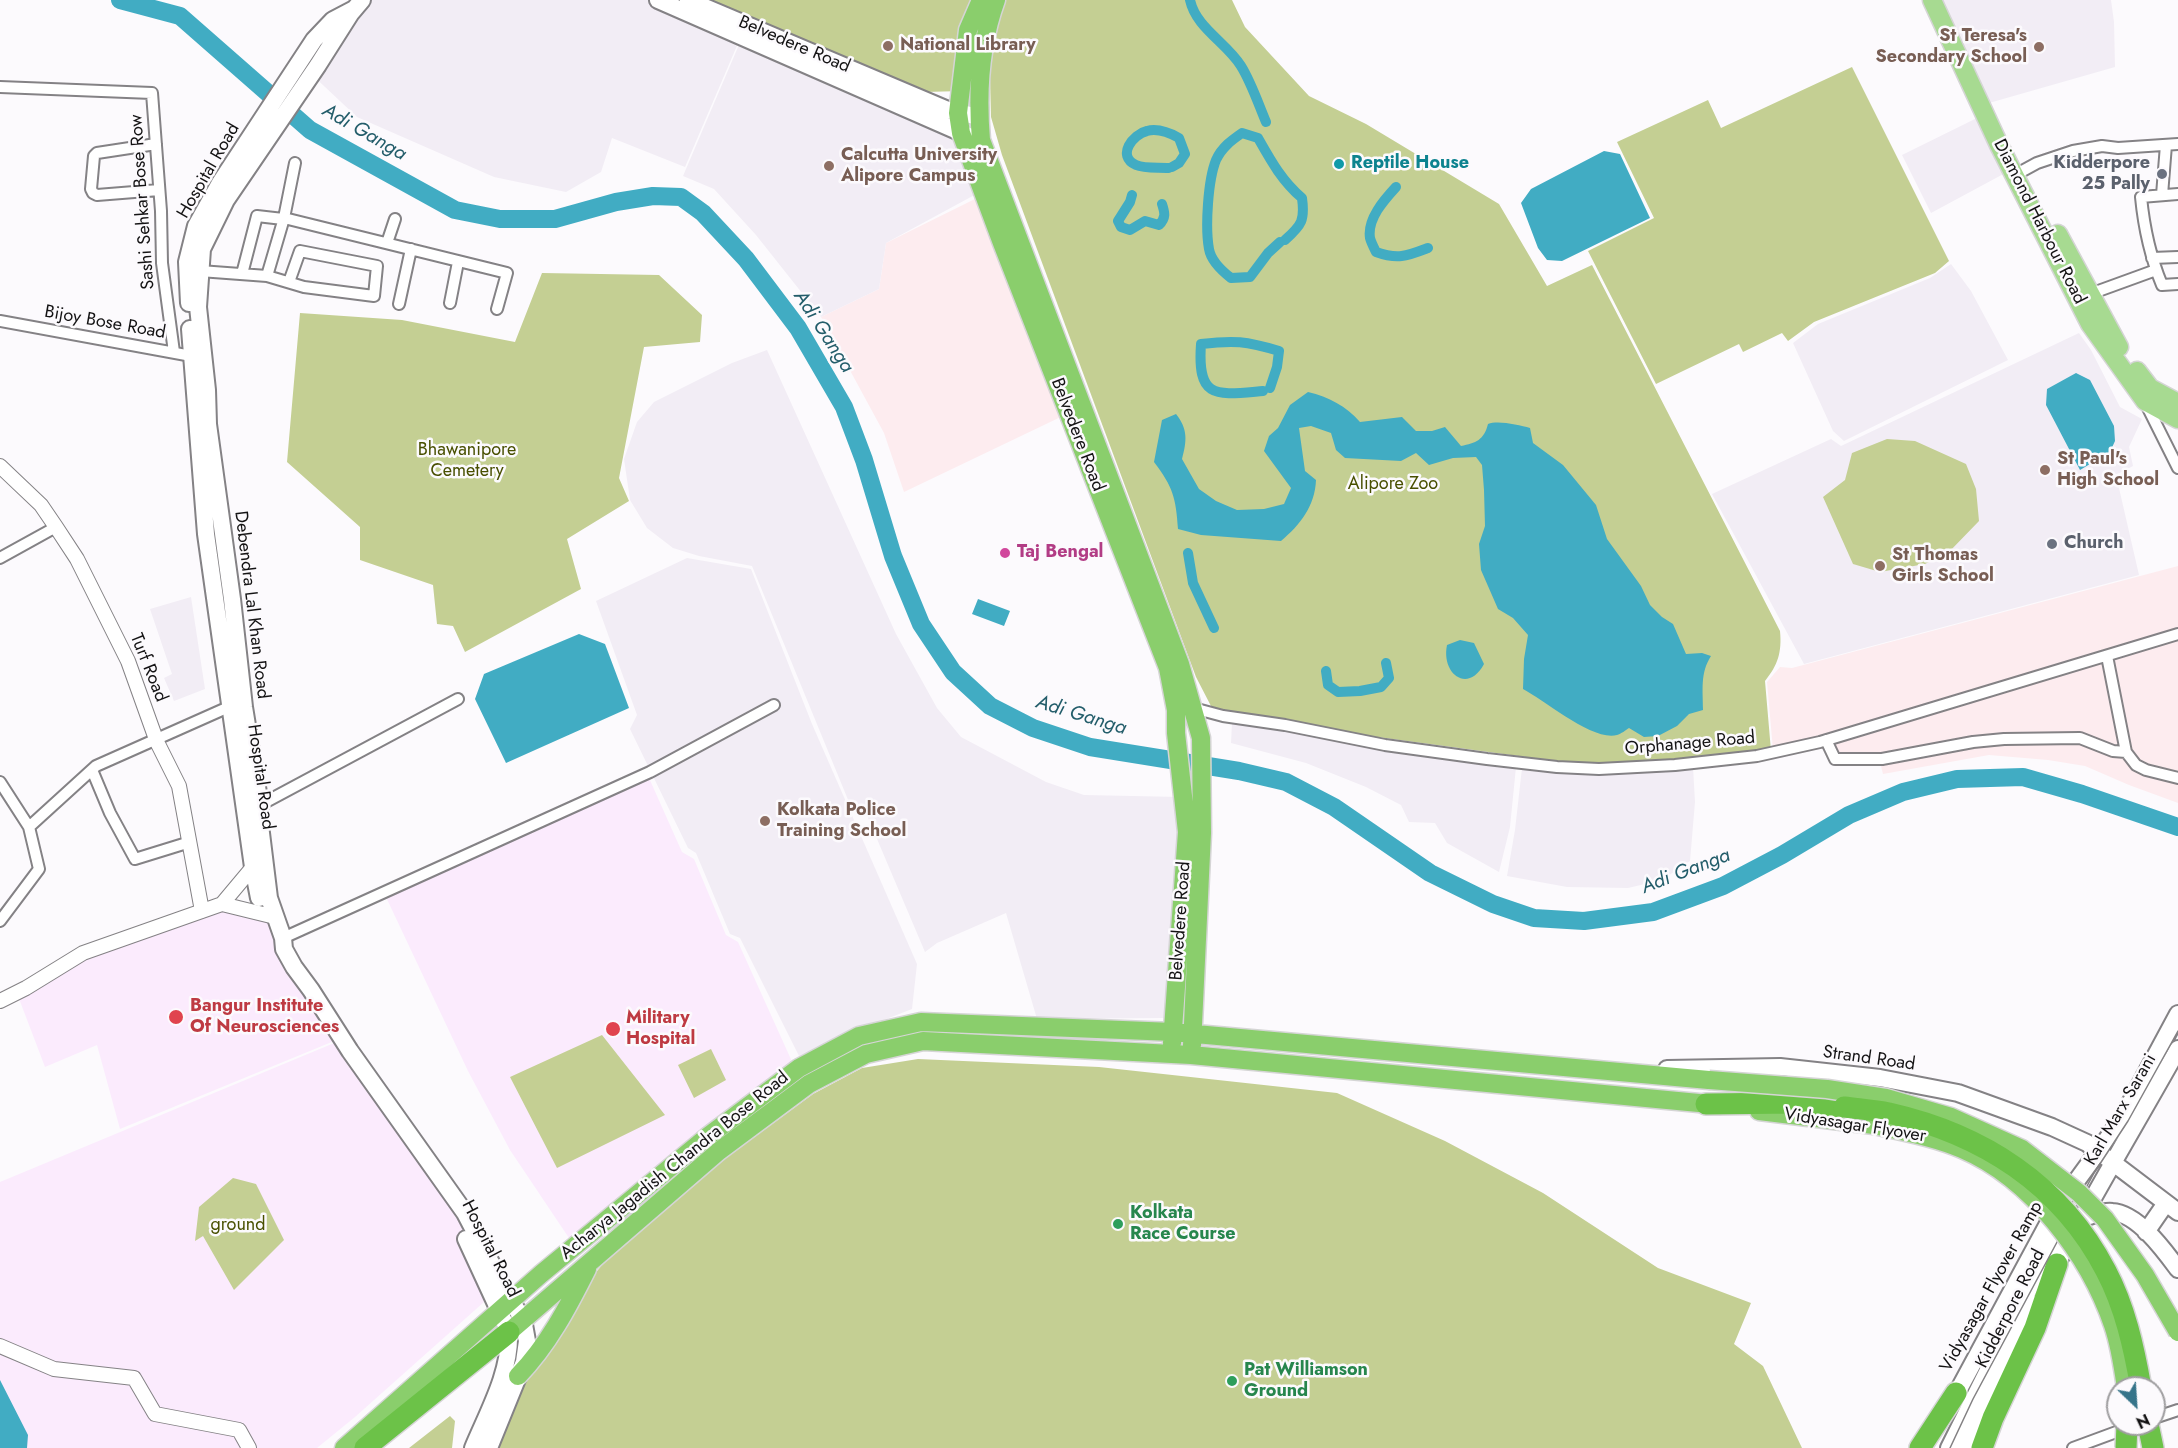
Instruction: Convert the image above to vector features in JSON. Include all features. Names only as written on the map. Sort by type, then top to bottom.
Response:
[{"type":"highway","points":[[958,113],[968,30],[981,0]]},
{"type":"highway","name":"Belvedere Road","points":[[996,0],[984,41],[979,117],[981,140],[1180,664],[1201,738],[1193,809],[1193,1034],[1191,1055]]},
{"type":"highway","name":"Belvedere Road","points":[[958,113],[961,133],[1006,253],[1168,668],[1176,710],[1176,733],[1193,809],[1186,832],[1171,1054]]},
{"type":"highway","name":"Acharya Jagadish Chandra Bose Road","points":[[344,1448],[541,1274],[707,1137],[799,1068],[859,1036],[921,1022],[1193,1034]]},
{"type":"highway","name":"Vidyasagar Flyover","points":[[1193,1034],[1827,1089],[1886,1098],[1951,1117],[2022,1149],[2079,1193],[2105,1219],[2145,1275],[2178,1332]]},
{"type":"highway","name":"Acharya Jagadish Chandra Bose Road","points":[[365,1448],[516,1326],[719,1151],[809,1084],[866,1054],[922,1041],[1191,1055]]},
{"type":"highway","name":"Vidyasagar Flyover","points":[[1191,1055],[1706,1104],[1874,1125],[1932,1138],[1964,1150],[1997,1169],[2042,1206],[2071,1241],[2113,1326],[2123,1376]]},
{"type":"highway","points":[[1706,1104],[1794,1103],[1887,1113],[1939,1127],[1991,1151],[2028,1175],[2062,1207],[2086,1235],[2107,1272],[2131,1338],[2139,1376]]},
{"type":"highway","points":[[707,1137],[719,1151]]},
{"type":"highway","points":[[518,1376],[535,1358],[559,1322],[591,1262]]},
{"type":"highway","points":[[1982,1448],[1993,1418],[2035,1328],[2057,1264]]},
{"type":"highway","points":[[1920,1448],[1956,1393]]},
{"type":"main road","points":[[658,0],[981,140]]},
{"type":"main road","name":"Belvedere Road","points":[[688,0],[958,113]]},
{"type":"main road","name":"Diamond Harbour Road","points":[[1932,0],[2020,172],[2147,394],[2178,403]]},
{"type":"main road","name":"Diamond Harbour Road","points":[[1938,0],[2090,324],[2147,394],[2178,419]]},
{"type":"main road","name":"Debendra Lal Khan Road","points":[[358,4],[226,200],[202,249],[197,357],[232,599],[244,707],[260,805],[259,866],[268,898],[269,916],[283,938],[284,949],[294,968],[465,1213],[505,1306]]},
{"type":"main road","name":"Hospital Road","points":[[259,866],[231,706],[206,534],[197,357],[187,262],[196,226],[220,183],[314,40],[333,20],[358,4]]},
{"type":"main road","points":[[958,113],[979,117]]},
{"type":"main road","name":"Hospital Road","points":[[269,916],[288,971],[319,1015],[364,1088],[430,1180],[527,1341],[524,1362],[489,1448]]},
{"type":"main road","points":[[2097,1152],[2121,1120],[2178,1014]]},
{"type":"main road","name":"Karl Marx Sarani","points":[[2096,1190],[2178,1049]]},
{"type":"main road","name":"Strand Road","points":[[1601,1071],[1780,1067],[1880,1078],[1958,1093],[2001,1107],[2087,1143],[2172,1207]]},
{"type":"main road","name":"Vidyasagar Flyover Ramp","points":[[1931,1448],[1956,1393],[2056,1209],[2097,1152]]},
{"type":"main road","name":"Kidderpore Road","points":[[1949,1448],[2097,1152]]},
{"type":"main road","name":"Kidderpore Road","points":[[1963,1448],[2096,1190]]},
{"type":"main road","points":[[2146,1232],[2172,1207]]},
{"type":"main road","points":[[2080,1220],[2112,1211],[2126,1215],[2157,1241],[2178,1269]]},
{"type":"main road","name":"Hospital Road","points":[[473,1448],[507,1365],[516,1326]]},
{"type":"street","name":"Sashi Sehkar Bose Row","points":[[0,87],[152,93],[162,263],[174,352]]},
{"type":"street","points":[[156,144],[97,153],[94,156],[91,189],[93,194],[97,195],[159,190]]},
{"type":"street","points":[[2020,172],[2037,163],[2073,151],[2102,146],[2118,148],[2178,144]]},
{"type":"street","points":[[2162,195],[2166,145]]},
{"type":"street","points":[[267,276],[284,218],[295,163]]},
{"type":"street","points":[[2178,194],[2141,197],[2145,232],[2162,285],[2178,284]]},
{"type":"street","points":[[242,274],[257,216],[284,218],[507,273],[497,309]]},
{"type":"street","points":[[387,243],[395,219]]},
{"type":"street","points":[[399,304],[411,249]]},
{"type":"street","points":[[200,272],[267,276],[304,287],[374,296],[377,266],[300,251],[289,282]]},
{"type":"street","points":[[2152,258],[2178,257]]},
{"type":"street","points":[[450,303],[458,262]]},
{"type":"street","points":[[2090,294],[2156,270]]},
{"type":"street","name":"Bijoy Bose Road","points":[[0,321],[197,357]]},
{"type":"street","points":[[2147,394],[2178,468]]},
{"type":"street","name":"Turf Road","points":[[0,466],[41,506],[56,527],[77,559],[128,661],[156,740],[179,786],[202,911]]},
{"type":"street","points":[[0,558],[56,527]]},
{"type":"street","name":"Orphanage Road","points":[[1193,708],[1224,716],[1285,725],[1385,745],[1557,767],[1675,765],[1757,756],[1826,740],[2178,634]]},
{"type":"street","points":[[2107,656],[2126,752],[2136,765],[2146,770],[2178,778]]},
{"type":"street","points":[[260,805],[458,699]]},
{"type":"street","points":[[283,938],[650,772],[774,705]]},
{"type":"street","points":[[29,827],[96,766],[231,706]]},
{"type":"street","points":[[1826,740],[1836,759],[1882,759],[1973,742],[2004,739],[2080,738],[2113,752],[2126,752]]},
{"type":"street","points":[[92,770],[110,813],[135,860],[190,842]]},
{"type":"street","points":[[0,782],[29,827],[39,869],[0,921]]},
{"type":"street","points":[[0,1001],[83,954],[222,904],[259,866]]},
{"type":"street","points":[[222,904],[250,909],[269,916]]},
{"type":"street","points":[[0,1346],[54,1369],[134,1378],[155,1414],[238,1430],[249,1448]]},
{"type":"street","points":[[2073,1448],[2106,1436]]},
{"type":"shaded area","points":[[360,0],[658,0],[742,34],[685,167],[612,138],[601,172],[566,192],[494,177],[357,117],[308,71]]},
{"type":"shaded area","name":"St Teresa's Secondary School","points":[[2111,0],[2115,67],[1989,103],[1940,1]]},
{"type":"shaded area","name":"Calcutta University Alipore Campus","points":[[744,33],[962,123],[980,192],[886,243],[879,289],[821,317],[756,235],[714,189],[683,176]]},
{"type":"shaded area","points":[[1981,116],[2009,171],[1931,213],[1902,155]]},
{"type":"shaded area","points":[[983,195],[1067,414],[904,492],[884,433],[821,317],[879,289],[886,243]]},
{"type":"shaded area","points":[[1951,264],[1971,291],[2008,360],[1844,441],[1833,431],[1793,343],[1818,324],[1930,278]]},
{"type":"shaded area","points":[[2079,333],[2091,350],[2120,407],[2142,419],[2129,447],[2133,466],[2116,475],[2139,575],[1804,664],[1712,494],[1831,439],[1841,446]]},
{"type":"shaded area","points":[[767,350],[896,634],[937,708],[961,737],[1046,782],[1084,795],[1181,797],[1178,902],[1164,1018],[1037,1019],[1006,913],[937,943],[925,952],[863,806],[851,807],[752,566],[699,556],[673,548],[647,528],[630,500],[624,459],[637,422],[654,402],[732,363]]},
{"type":"shaded area","name":"Kolkata Police Training School","points":[[687,558],[751,569],[812,724],[917,964],[912,1009],[835,1039],[799,1056],[740,938],[730,934],[696,853],[688,848],[630,729],[637,715],[596,601]]},
{"type":"shaded area","points":[[2178,566],[2178,633],[1820,740],[1773,750],[1767,682],[1780,667],[1792,668]]},
{"type":"shaded area","points":[[191,597],[205,689],[174,701],[164,678],[172,674],[150,609]]},
{"type":"shaded area","points":[[2178,637],[2178,803],[2085,766],[2048,760],[1989,755],[1883,774],[1879,758],[1838,756],[1830,742]]},
{"type":"shaded area","points":[[1232,723],[1286,729],[1516,767],[1510,827],[1499,872],[1447,843],[1435,823],[1409,822],[1401,805],[1366,787],[1306,763],[1231,743]]},
{"type":"shaded area","points":[[1693,767],[1695,802],[1690,861],[1662,880],[1628,888],[1567,887],[1507,876],[1522,768],[1562,770]]},
{"type":"shaded area","name":"Military Hospital","points":[[649,778],[682,852],[694,859],[726,935],[738,942],[794,1066],[569,1238],[510,1150],[468,1071],[385,895]]},
{"type":"shaded area","name":"Bangur Institute Of Neurosciences","points":[[221,907],[270,922],[339,1039],[120,1129],[97,1045],[45,1067],[18,996],[82,957]]},
{"type":"shaded area","points":[[339,1041],[458,1220],[482,1266],[493,1294],[317,1448],[0,1448],[0,1182]]},
{"type":"green space","name":"National Library","points":[[696,0],[985,0],[972,34],[963,91],[924,92]]},
{"type":"green space","name":"Alipore Zoo","points":[[1003,0],[1232,0],[1245,27],[1309,96],[1366,124],[1499,204],[1547,286],[1592,265],[1780,631],[1778,658],[1765,681],[1771,751],[1600,767],[1370,736],[1212,708],[1196,677],[1002,155],[991,117],[990,78],[991,32]]},
{"type":"green space","points":[[1852,67],[1949,261],[1935,273],[1814,322],[1788,341],[1782,333],[1743,352],[1739,344],[1656,384],[1588,251],[1654,218],[1617,142],[1708,100],[1721,128]]},
{"type":"green space","name":"Bhawanipore Cemetery","points":[[542,273],[659,275],[702,315],[700,342],[644,347],[619,478],[629,501],[567,539],[581,589],[465,652],[453,626],[437,624],[433,585],[360,560],[360,527],[287,462],[300,313],[402,320],[515,342]]},
{"type":"green space","points":[[1887,439],[1915,441],[1966,464],[1976,489],[1979,521],[1949,552],[1925,564],[1880,572],[1853,564],[1823,497],[1845,480],[1852,453]]},
{"type":"green space","points":[[602,1035],[665,1115],[557,1168],[510,1077]]},
{"type":"green space","points":[[711,1049],[726,1080],[694,1098],[678,1065]]},
{"type":"green space","name":"Kolkata Race Course","points":[[918,1059],[1099,1067],[1337,1093],[1445,1141],[1543,1193],[1658,1268],[1751,1303],[1734,1344],[1763,1366],[1802,1448],[494,1448],[545,1336],[610,1255],[719,1163],[813,1094],[862,1068]]},
{"type":"green space","name":"ground","points":[[233,1178],[256,1184],[284,1240],[234,1290],[203,1236],[195,1241],[199,1207]]},
{"type":"green space","points":[[450,1416],[455,1421],[452,1448],[409,1448]]},
{"type":"water","points":[[1604,151],[1620,154],[1650,218],[1562,261],[1547,260],[1538,248],[1521,203],[1531,189]]},
{"type":"water","points":[[2076,373],[2090,380],[2114,426],[2115,441],[2110,452],[2080,470],[2046,405],[2047,389]]},
{"type":"water","points":[[1308,392],[1337,403],[1360,422],[1402,417],[1416,431],[1432,431],[1445,427],[1461,446],[1479,440],[1488,424],[1515,424],[1530,428],[1533,443],[1563,465],[1596,505],[1607,539],[1641,586],[1650,605],[1673,624],[1686,654],[1702,653],[1711,656],[1704,675],[1703,710],[1689,714],[1677,726],[1658,736],[1644,737],[1629,728],[1619,734],[1607,735],[1569,719],[1523,689],[1528,635],[1513,618],[1498,609],[1481,570],[1479,544],[1485,526],[1484,490],[1482,465],[1476,457],[1453,458],[1429,465],[1416,453],[1401,461],[1345,458],[1336,450],[1331,433],[1311,426],[1299,428],[1305,471],[1316,480],[1315,489],[1305,514],[1281,541],[1201,535],[1178,529],[1172,493],[1154,462],[1162,420],[1176,414],[1183,425],[1185,446],[1182,459],[1199,489],[1216,501],[1237,510],[1264,509],[1284,504],[1291,488],[1264,451],[1269,436],[1278,428],[1290,405]]},
{"type":"water","points":[[978,599],[1010,611],[1004,626],[972,614]]},
{"type":"water","points":[[579,634],[605,644],[629,708],[506,763],[475,699],[484,674]]},
{"type":"water","points":[[1460,640],[1474,643],[1484,664],[1471,678],[1457,677],[1448,664],[1447,645]]},
{"type":"water","points":[[0,1380],[28,1435],[27,1448],[0,1448]]},
{"type":"waterway","name":"Adi Ganga","points":[[120,0],[180,16],[310,130],[455,210],[500,219],[555,219],[616,202],[653,196],[681,197],[703,213],[746,259],[798,328],[844,407],[864,460],[893,556],[921,624],[953,672],[990,706],[1033,728],[1090,747],[1239,771],[1286,782],[1334,807],[1430,873],[1493,904],[1534,918],[1584,921],[1653,912],[1723,886],[1782,855],[1849,815],[1903,792],[1957,779],[2023,777],[2082,794],[2178,827]]},
{"type":"waterway","points":[[1190,0],[1198,19],[1241,66],[1266,122]]},
{"type":"waterway","points":[[1169,168],[1140,166],[1130,161],[1127,151],[1132,141],[1142,133],[1151,130],[1179,138],[1185,154],[1179,163],[1172,167]]},
{"type":"waterway","points":[[1280,242],[1268,253],[1250,277],[1231,278],[1217,265],[1210,253],[1207,216],[1213,169],[1221,151],[1242,133],[1258,138],[1272,163],[1302,198],[1301,222],[1285,240]]},
{"type":"waterway","points":[[1396,187],[1377,210],[1371,224],[1370,238],[1376,252],[1390,256],[1402,256],[1428,248]]},
{"type":"waterway","points":[[1132,195],[1118,221],[1121,227],[1130,230],[1145,221],[1159,225],[1164,215],[1162,204]]},
{"type":"waterway","points":[[1263,391],[1222,393],[1206,385],[1202,376],[1201,344],[1240,342],[1279,351],[1277,367],[1270,388]]},
{"type":"waterway","points":[[1188,553],[1193,583],[1214,628]]},
{"type":"waterway","points":[[1326,671],[1328,685],[1338,692],[1360,691],[1381,687],[1389,678],[1386,663]]},
{"type":"tram line","points":[[1950,1448],[1973,1399],[2094,1173],[2128,1121],[2178,1031]]},
{"type":"place","name":"National Library","points":[[888,46]]},
{"type":"place","name":"St Teresa's Secondary School","points":[[2039,47]]},
{"type":"place","name":"Reptile House","points":[[1339,164]]},
{"type":"place","name":"Calcutta University Alipore Campus","points":[[829,166]]},
{"type":"place","name":"Kidderpore 25 Pally","points":[[2162,174]]},
{"type":"place","name":"St Paul's High School","points":[[2045,470]]},
{"type":"place","name":"Church","points":[[2052,544]]},
{"type":"place","name":"Taj Bengal","points":[[1005,553]]},
{"type":"place","name":"St Thomas Girls School","points":[[1880,566]]},
{"type":"place","name":"Kolkata Police Training School","points":[[765,821]]},
{"type":"place","name":"Bangur Institute Of Neurosciences","points":[[176,1017]]},
{"type":"place","name":"Military Hospital","points":[[613,1029]]},
{"type":"place","name":"Kolkata Race Course","points":[[1118,1224]]},
{"type":"place","name":"Pat Williamson Ground","points":[[1232,1381]]}]
